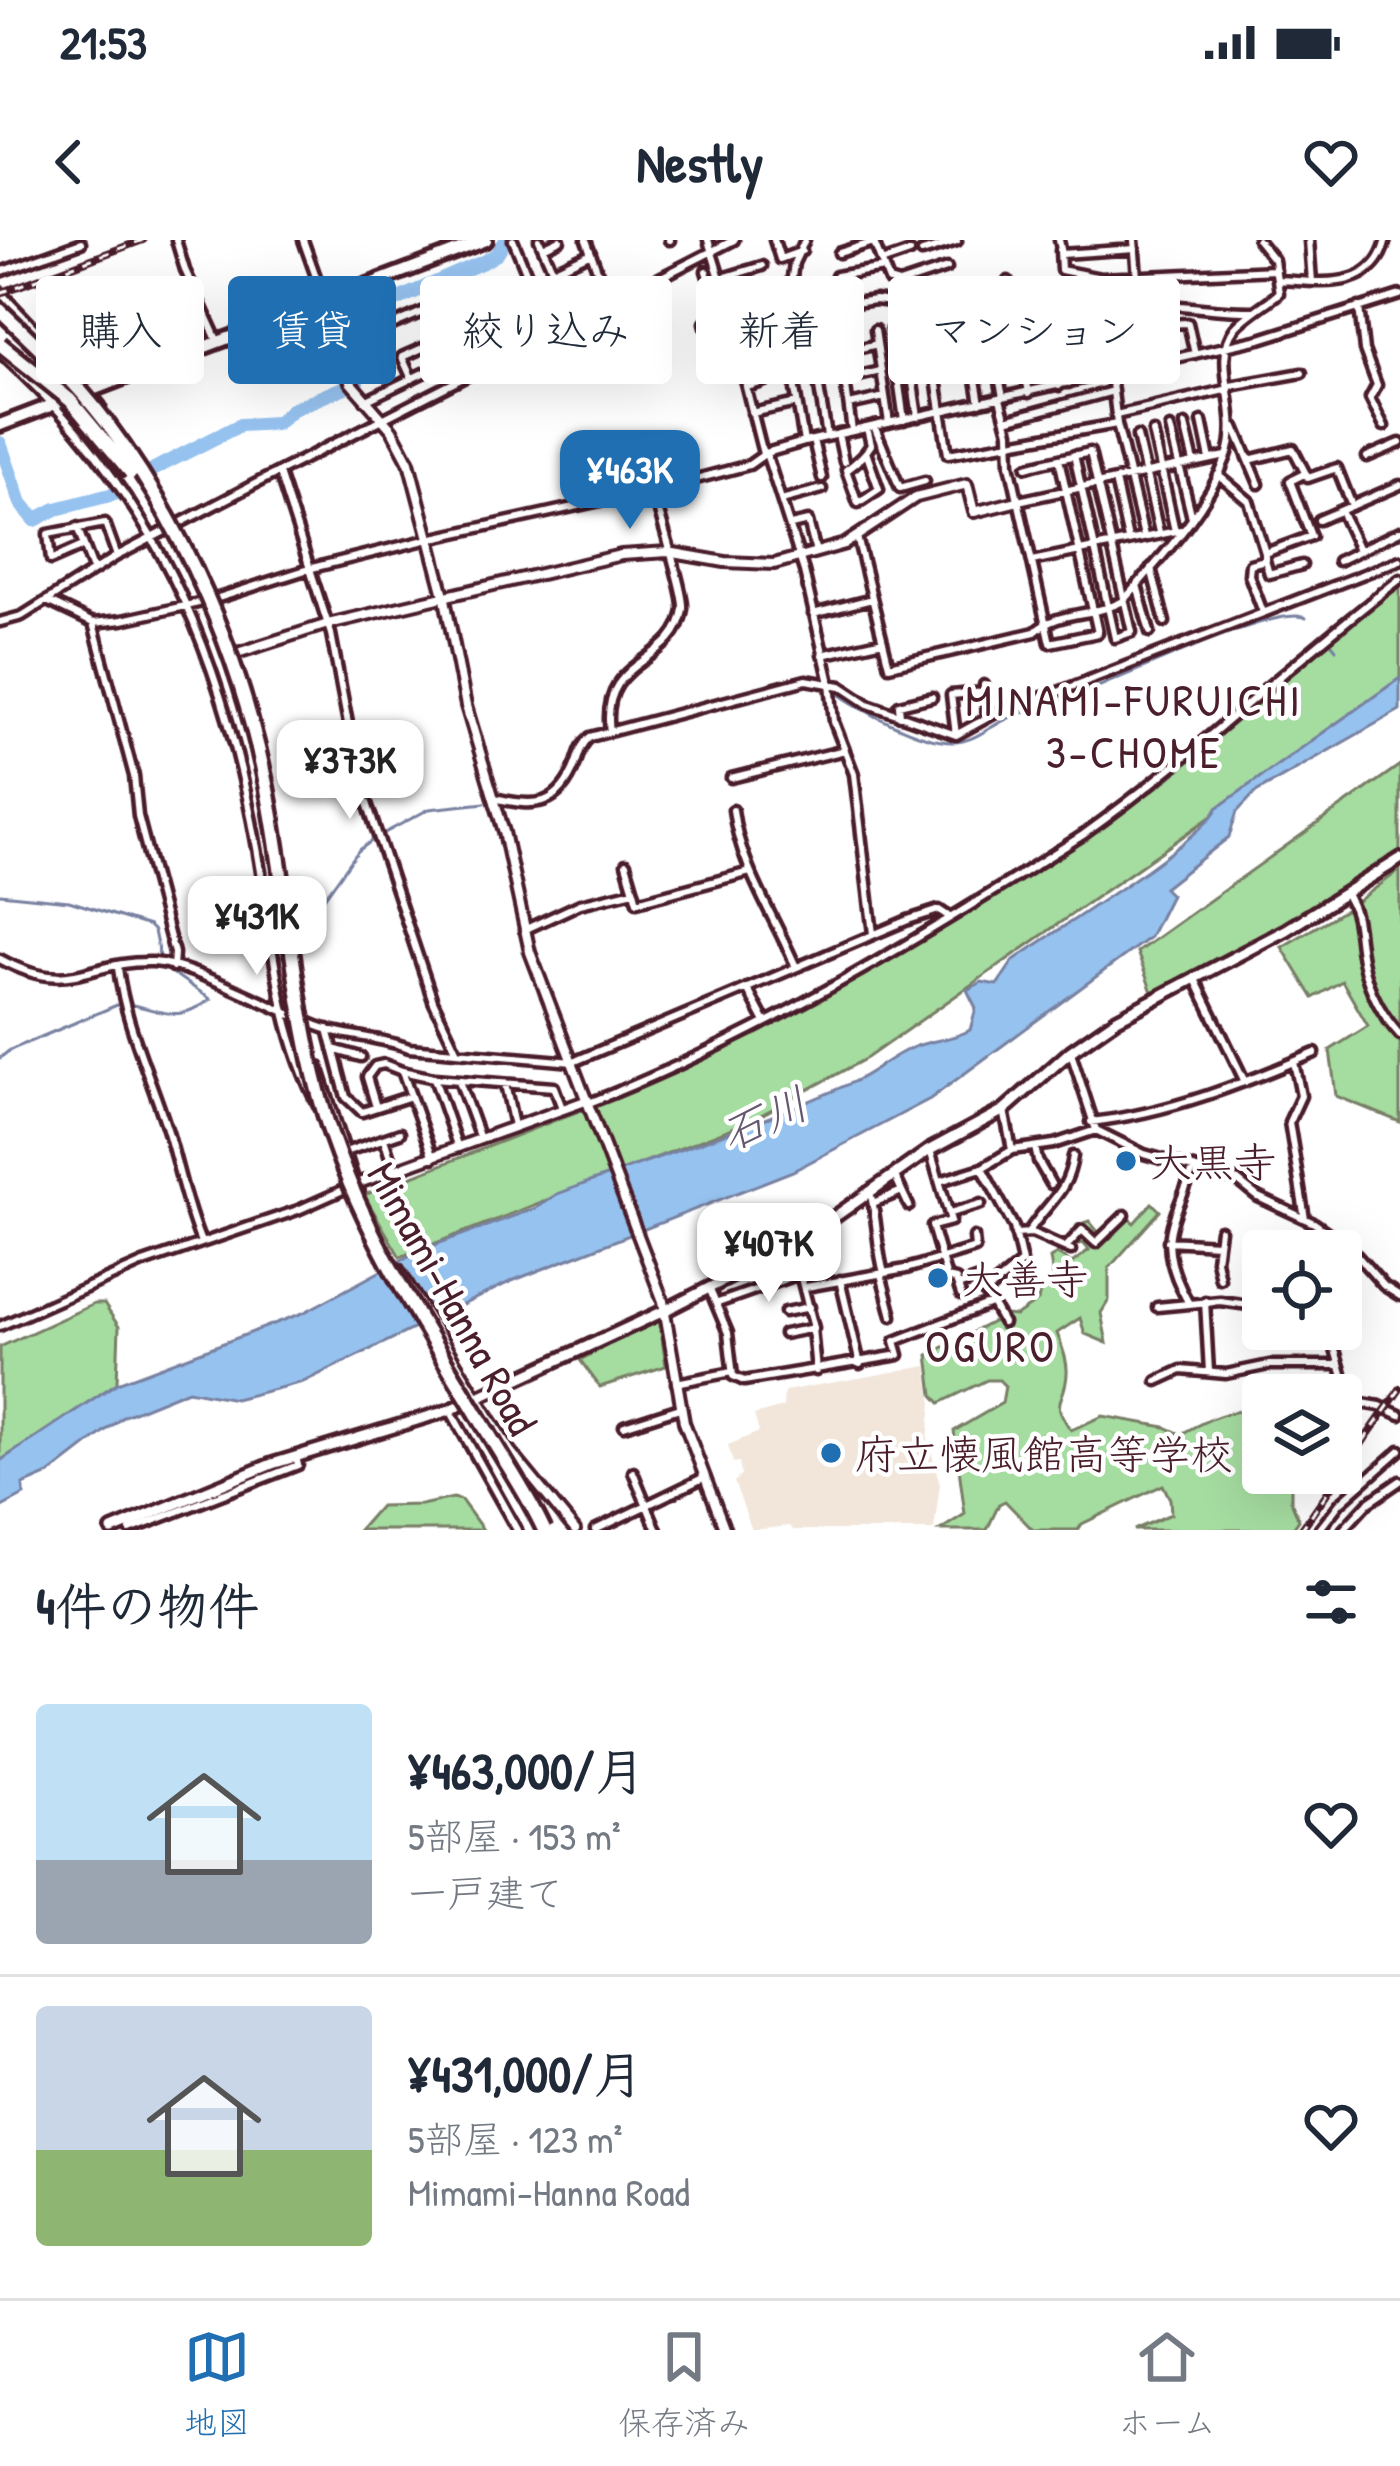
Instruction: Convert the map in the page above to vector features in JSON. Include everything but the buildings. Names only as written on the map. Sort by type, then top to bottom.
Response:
[{"type":"highway","points":[[393,276],[486,240]]},
{"type":"highway","name":"Mimami-Hanna Road","points":[[1,304],[65,374],[128,456],[191,565],[247,705],[266,783],[315,1080],[353,1196],[541,1530]]},
{"type":"highway","name":"Mimami-Hanna Road","points":[[1,304],[143,488],[211,617],[242,706],[272,846],[311,1081],[350,1198],[404,1301],[541,1530]]},
{"type":"highway","points":[[0,424],[228,339]]},
{"type":"highway","points":[[0,349],[70,400],[143,488]]},
{"type":"main road","points":[[112,1530],[296,1457],[450,1410],[473,1394],[808,1237],[871,1197],[894,1174],[930,1150],[1004,1110],[1071,1051],[1117,1019],[1400,859]]},
{"type":"street","points":[[176,240],[218,343]]},
{"type":"street","points":[[302,240],[316,276]]},
{"type":"street","points":[[513,240],[528,276]]},
{"type":"street","points":[[555,276],[541,244],[560,240]]},
{"type":"street","points":[[586,240],[600,276]]},
{"type":"street","points":[[707,240],[718,276]]},
{"type":"street","points":[[665,276],[734,240]]},
{"type":"street","points":[[774,240],[780,259],[802,251]]},
{"type":"street","points":[[792,276],[805,240]]},
{"type":"street","points":[[1258,240],[1270,252],[1279,293],[1237,326],[1226,346],[1235,427],[1259,484]]},
{"type":"street","points":[[1309,240],[1312,282]]},
{"type":"street","points":[[1278,280],[1345,281],[1369,273],[1386,240]]},
{"type":"street","points":[[839,254],[874,241],[889,281],[899,284],[947,268]]},
{"type":"street","points":[[922,251],[957,241]]},
{"type":"street","points":[[0,272],[81,243]]},
{"type":"street","points":[[1060,245],[1062,254],[1134,244],[1137,276]]},
{"type":"street","points":[[1060,245],[1060,270],[1091,276]]},
{"type":"street","points":[[836,276],[882,265],[910,252]]},
{"type":"street","points":[[553,271],[591,253]]},
{"type":"street","points":[[729,276],[762,266]]},
{"type":"street","points":[[1163,276],[1276,270]]},
{"type":"street","points":[[706,272],[708,276]]},
{"type":"street","points":[[1180,358],[1275,335],[1400,295]]},
{"type":"street","points":[[1,304],[90,392],[135,455],[212,600],[234,655],[268,771],[316,1061],[356,1184]]},
{"type":"street","points":[[1180,305],[1221,312],[1258,311]]},
{"type":"street","points":[[1359,307],[1364,350],[1377,385],[1370,398],[1384,425]]},
{"type":"street","points":[[1180,323],[1188,323],[1195,354]]},
{"type":"street","points":[[875,330],[889,423]]},
{"type":"street","points":[[864,347],[878,344]]},
{"type":"street","points":[[0,349],[113,473],[188,605],[231,726],[281,1010],[298,1069],[389,1254],[473,1394],[510,1451],[575,1530]]},
{"type":"street","points":[[412,379],[402,357],[420,349]]},
{"type":"street","points":[[864,375],[881,371]]},
{"type":"street","points":[[936,384],[948,454],[1116,420],[1230,387],[1301,373]]},
{"type":"street","points":[[365,401],[420,374]]},
{"type":"street","points":[[352,384],[403,447],[444,595],[466,706],[495,798],[524,930],[665,1305],[680,1408],[725,1530]]},
{"type":"street","points":[[0,622],[47,601],[94,569],[174,526],[453,384]]},
{"type":"street","points":[[746,384],[800,558],[830,683],[834,722],[860,812],[875,933],[887,952]]},
{"type":"street","points":[[746,387],[762,384]]},
{"type":"street","points":[[794,384],[822,478]]},
{"type":"street","points":[[818,384],[827,436]]},
{"type":"street","points":[[846,384],[852,431]]},
{"type":"street","points":[[899,384],[904,420]]},
{"type":"street","points":[[913,384],[918,417]]},
{"type":"street","points":[[977,384],[980,404]]},
{"type":"street","points":[[999,384],[1018,501],[1049,643],[1099,633],[1059,459]]},
{"type":"street","points":[[1027,384],[1029,393]]},
{"type":"street","points":[[47,601],[93,623],[212,600],[312,568],[748,465],[764,454],[827,436],[1066,384]]},
{"type":"street","points":[[1112,384],[1144,536]]},
{"type":"street","points":[[1004,420],[1113,391]]},
{"type":"street","points":[[849,405],[885,397]]},
{"type":"street","points":[[752,413],[797,404]]},
{"type":"street","points":[[1202,421],[1210,460]]},
{"type":"street","points":[[1185,425],[1194,463]]},
{"type":"street","points":[[866,452],[879,488],[858,503],[847,470],[871,445],[870,427]]},
{"type":"street","points":[[870,427],[900,488],[925,481]]},
{"type":"street","points":[[857,536],[889,666],[1035,632],[1046,622],[1111,608],[1124,599],[1192,518],[1228,456],[1235,427]]},
{"type":"street","points":[[1170,428],[1192,518]]},
{"type":"street","points":[[1154,432],[1179,530]]},
{"type":"street","points":[[838,434],[844,462]]},
{"type":"street","points":[[1137,436],[1160,533]]},
{"type":"street","points":[[1367,457],[1400,443]]},
{"type":"street","points":[[1249,460],[1293,448],[1304,474]]},
{"type":"street","points":[[1027,466],[1074,455],[1090,452],[1132,632],[1115,638],[1074,455]]},
{"type":"street","points":[[234,655],[328,624],[621,555],[668,552],[752,564],[800,558],[857,536],[916,497],[967,484],[974,512],[1228,456]]},
{"type":"street","points":[[1264,612],[1248,567],[1311,536],[1290,481],[1337,469],[1352,506]]},
{"type":"street","points":[[279,473],[328,624],[358,776],[433,1001],[458,1052]]},
{"type":"street","points":[[1218,475],[1249,501],[1269,574],[1302,565]]},
{"type":"street","points":[[1114,481],[1128,539]]},
{"type":"street","points":[[1319,520],[1400,484]]},
{"type":"street","points":[[610,732],[608,710],[620,680],[639,661],[669,644],[682,612],[653,489]]},
{"type":"street","points":[[784,500],[822,489]]},
{"type":"street","points":[[1341,511],[1359,550]]},
{"type":"street","points":[[791,525],[808,520],[817,554]]},
{"type":"street","points":[[83,546],[51,560],[48,534],[105,523],[117,556]]},
{"type":"street","points":[[77,527],[94,569]]},
{"type":"street","points":[[1032,561],[1179,530]]},
{"type":"street","points":[[1338,561],[1400,531]]},
{"type":"street","points":[[495,798],[534,806],[543,802],[566,781],[585,740],[806,680],[830,683],[900,716],[956,735],[987,717],[1400,560]]},
{"type":"street","points":[[1150,568],[1165,622]]},
{"type":"street","points":[[0,1326],[201,1242],[298,1210],[562,1108],[590,1104],[681,1067],[766,1022],[1044,860],[1128,803],[1400,579]]},
{"type":"street","points":[[1137,585],[1150,632]]},
{"type":"street","points":[[813,614],[872,599]]},
{"type":"street","points":[[1144,613],[1161,608]]},
{"type":"street","points":[[93,623],[134,776],[138,816],[174,952],[173,967]]},
{"type":"street","points":[[822,655],[883,641]]},
{"type":"street","points":[[956,735],[951,695],[984,688],[987,717]]},
{"type":"street","points":[[900,716],[899,705],[932,697]]},
{"type":"street","points":[[730,778],[845,750]]},
{"type":"street","points":[[733,810],[751,872],[796,967]]},
{"type":"street","points":[[626,864],[637,902],[751,872]]},
{"type":"street","points":[[524,930],[580,904],[634,891]]},
{"type":"street","points":[[1345,893],[1360,924],[1364,969],[1375,999],[1400,1035]]},
{"type":"street","points":[[0,959],[30,975],[48,978],[151,962],[328,1029],[409,1048],[573,1062],[875,933],[939,910],[948,916]]},
{"type":"street","points":[[118,968],[123,1008],[201,1242]]},
{"type":"street","points":[[1194,977],[1245,1083]]},
{"type":"street","points":[[747,988],[766,1022]]},
{"type":"street","points":[[328,1029],[349,1103],[362,1112],[411,1096]]},
{"type":"street","points":[[333,1048],[361,1057]]},
{"type":"street","points":[[1071,1051],[1094,1126],[1144,1154],[1228,1177],[1323,1230]]},
{"type":"street","points":[[940,1181],[982,1168],[1012,1150],[1214,1095],[1315,1053]]},
{"type":"street","points":[[1294,1062],[1301,1096],[1289,1122],[1305,1219]]},
{"type":"street","points":[[376,1107],[367,1077],[375,1066],[384,1064],[434,1078],[554,1087],[562,1108]]},
{"type":"street","points":[[402,1071],[433,1158]]},
{"type":"street","points":[[434,1078],[458,1148]]},
{"type":"street","points":[[459,1081],[480,1139]]},
{"type":"street","points":[[505,1084],[514,1126]]},
{"type":"street","points":[[1004,1110],[1012,1150]]},
{"type":"street","points":[[345,1152],[400,1133]]},
{"type":"street","points":[[384,1139],[394,1171]]},
{"type":"street","points":[[1035,1147],[1051,1184]]},
{"type":"street","points":[[930,1150],[951,1221],[932,1226],[947,1278],[953,1278],[961,1295]]},
{"type":"street","points":[[1028,1233],[1070,1180],[1072,1156]]},
{"type":"street","points":[[982,1168],[1016,1234],[1022,1262],[985,1293]]},
{"type":"street","points":[[1188,1302],[1166,1240],[1194,1168]]},
{"type":"street","points":[[894,1174],[909,1206]]},
{"type":"street","points":[[892,1316],[874,1240],[878,1219],[871,1197],[902,1191]]},
{"type":"street","points":[[949,1214],[981,1204]]},
{"type":"street","points":[[1016,1234],[1028,1233],[1069,1249],[1082,1230],[1096,1243],[1125,1215]]},
{"type":"street","points":[[1220,1231],[1216,1260],[1220,1279]]},
{"type":"street","points":[[808,1237],[814,1263],[800,1268],[800,1274],[810,1307],[816,1371]]},
{"type":"street","points":[[806,1287],[940,1259],[975,1248],[974,1237]]},
{"type":"street","points":[[1166,1240],[1218,1244]]},
{"type":"street","points":[[1362,1261],[1400,1296]]},
{"type":"street","points":[[718,1303],[800,1274]]},
{"type":"street","points":[[958,1286],[978,1279],[1003,1323]]},
{"type":"street","points":[[841,1280],[860,1365]]},
{"type":"street","points":[[708,1286],[730,1342],[732,1372],[745,1381],[899,1355],[896,1341],[991,1304]]},
{"type":"street","points":[[1205,1301],[1209,1372]]},
{"type":"street","points":[[1156,1307],[1205,1301],[1242,1305]]},
{"type":"street","points":[[785,1312],[810,1307]]},
{"type":"street","points":[[784,1334],[812,1328]]},
{"type":"street","points":[[1335,1350],[1342,1374]]},
{"type":"street","points":[[1157,1381],[1181,1370],[1226,1374],[1269,1365],[1339,1366]]},
{"type":"street","points":[[676,1383],[732,1372]]},
{"type":"street","points":[[1362,1403],[1400,1415]]},
{"type":"street","points":[[624,1426],[680,1408]]},
{"type":"street","points":[[450,1410],[517,1530]]},
{"type":"street","points":[[1319,1530],[1400,1450]]},
{"type":"street","points":[[130,1530],[298,1465],[296,1457]]},
{"type":"street","points":[[1376,1470],[1388,1486]]},
{"type":"street","points":[[633,1472],[657,1530]]},
{"type":"street","points":[[595,1530],[705,1477]]},
{"type":"street","points":[[1342,1530],[1388,1486],[1400,1481]]},
{"type":"shaded area","name":"府立懐風館高等学校","points":[[927,1366],[932,1404],[928,1439],[940,1484],[934,1530],[793,1530],[790,1526],[752,1530],[734,1482],[741,1475],[739,1462],[733,1463],[728,1445],[759,1432],[754,1415],[783,1407],[784,1391]]},
{"type":"green space","points":[[1400,586],[1400,684],[867,1058],[748,1122],[400,1257],[364,1195],[676,1073],[1079,843],[1168,779],[1310,656]]},
{"type":"green space","points":[[1400,765],[1400,854],[1264,938],[1152,992],[1137,952]]},
{"type":"green space","points":[[1400,870],[1400,1122],[1336,1096],[1330,1050],[1368,1026],[1342,981],[1313,998],[1282,947],[1350,907]]},
{"type":"green space","points":[[1152,1203],[1160,1211],[1109,1268],[1109,1300],[1101,1313],[1107,1343],[1085,1334],[1080,1318],[1057,1333],[1067,1368],[1061,1412],[1071,1430],[1103,1416],[1181,1434],[1220,1415],[1242,1411],[1242,1494],[1291,1494],[1299,1520],[1292,1530],[1134,1530],[1171,1514],[1163,1485],[1078,1530],[1033,1530],[1005,1501],[987,1530],[940,1530],[965,1514],[954,1431],[1002,1403],[1005,1386],[999,1380],[987,1380],[940,1403],[933,1395],[928,1355],[1006,1315],[1016,1316],[1038,1301],[1041,1286],[1053,1277],[1050,1258],[1057,1254],[1072,1263],[1089,1250],[1070,1238],[1077,1225],[1089,1221],[1104,1239],[1126,1216],[1134,1223]]},
{"type":"green space","points":[[94,1304],[104,1304],[119,1327],[117,1383],[0,1461],[0,1347]]},
{"type":"green space","points":[[659,1319],[666,1366],[600,1387],[580,1360],[606,1346],[605,1341]]},
{"type":"green space","points":[[461,1500],[483,1530],[359,1530],[380,1506]]},
{"type":"water","points":[[1400,678],[1400,710],[1256,792],[1237,812],[1229,837],[1164,888],[1171,895],[1150,937],[930,1099],[793,1171],[512,1281],[303,1382],[235,1399],[188,1390],[124,1416],[49,1474],[23,1485],[24,1495],[0,1508],[0,1461],[117,1383],[303,1313],[418,1251],[536,1208],[557,1194],[780,1113],[853,1082],[909,1049],[970,1030],[976,1008],[967,990],[982,982],[997,985],[1014,960],[1157,863],[1217,808]]},
{"type":"waterway","points":[[154,469],[240,425],[277,423],[293,409],[357,382],[339,325],[485,261],[506,240]]},
{"type":"waterway","points":[[0,443],[21,503],[35,520],[56,509],[118,493]]},
{"type":"waterway","points":[[834,691],[907,731],[960,742],[1011,717],[1064,701],[1227,634],[1289,616],[1306,618]]},
{"type":"waterway","points":[[1332,644],[1336,649]]},
{"type":"waterway","points":[[589,742],[813,684],[823,687]]},
{"type":"waterway","points":[[574,774],[582,755]]},
{"type":"waterway","points":[[511,804],[529,808],[553,800]]},
{"type":"waterway","points":[[381,835],[429,809],[485,803]]},
{"type":"waterway","points":[[302,929],[358,851],[374,839]]},
{"type":"waterway","points":[[0,894],[69,901],[149,926],[159,955]]},
{"type":"waterway","points":[[278,962],[285,952]]},
{"type":"waterway","points":[[174,974],[209,998]]},
{"type":"waterway","points":[[128,1004],[179,1013],[211,999]]},
{"type":"waterway","points":[[0,1058],[117,1005]]},
{"type":"railway","points":[[0,293],[143,240]]},
{"type":"railway","points":[[1301,1530],[1400,1389]]},
{"type":"place","name":"大黒寺","points":[[1126,1161]]},
{"type":"place","name":"大善寺","points":[[938,1278]]},
{"type":"place","name":"府立懐風館高等学校","points":[[831,1453]]},
{"type":"district","name":"MINAMI-FURUICHI 3-CHOME","points":[[1134,725]]},
{"type":"district","name":"OGURO","points":[[991,1345]]},
{"type":"water label","name":"石川","points":[[764,1118]]}]
